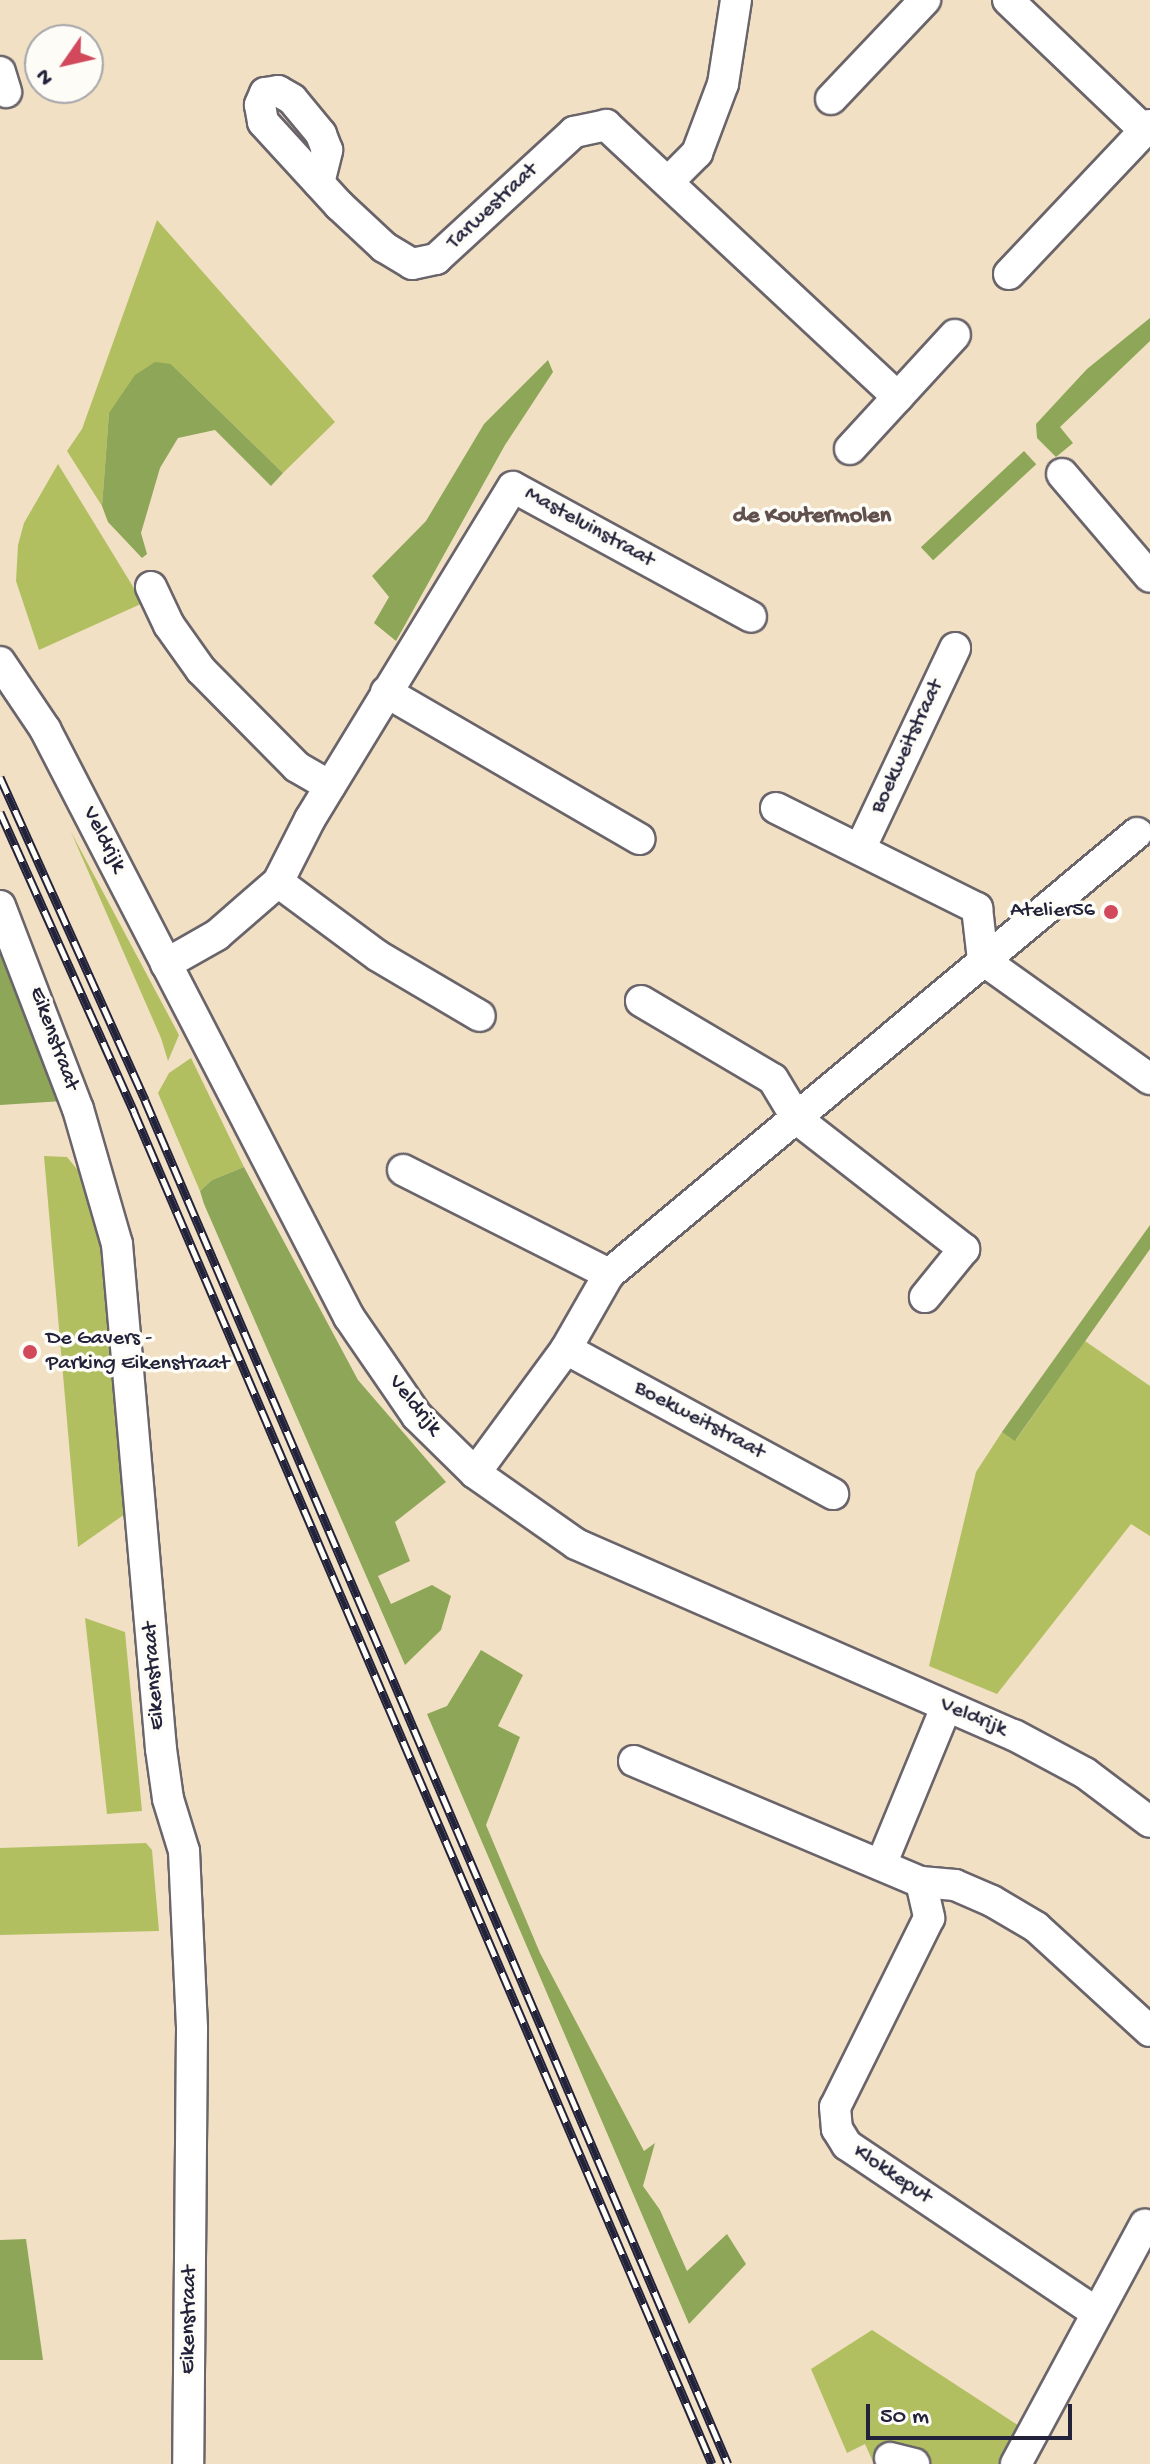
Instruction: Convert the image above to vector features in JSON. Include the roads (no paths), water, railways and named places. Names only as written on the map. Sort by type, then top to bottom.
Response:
[{"type":"street","points":[[669,181],[697,153],[723,84],[736,0]]},
{"type":"street","points":[[831,99],[925,0]]},
{"type":"street","points":[[1008,0],[1147,128],[1009,274]]},
{"type":"street","name":"Tarwestraat","points":[[319,183],[384,247],[412,264],[436,259],[574,132],[606,125],[898,397]]},
{"type":"street","points":[[850,449],[955,335]]},
{"type":"street","points":[[1062,474],[1150,577]]},
{"type":"street","name":"Masteluinstraat","points":[[166,964],[217,935],[278,882],[330,786],[513,487],[751,617]]},
{"type":"street","points":[[151,587],[169,625],[201,670],[297,767],[330,786]]},
{"type":"street","name":"Boekweitstraat","points":[[861,847],[955,648]]},
{"type":"street","name":"Veldrijk","points":[[0,662],[45,729],[349,1317],[417,1416],[475,1473],[527,1513],[609,1561],[946,1707],[1085,1773],[1150,1822]]},
{"type":"street","points":[[386,692],[640,839]]},
{"type":"street","points":[[776,808],[861,847],[977,908],[983,960],[1150,1079]]},
{"type":"street","points":[[475,1473],[566,1349],[609,1274],[1137,833]]},
{"type":"street","points":[[278,882],[378,956],[480,1016]]},
{"type":"street","name":"Eikenstraat","points":[[0,906],[78,1109],[117,1244],[161,1749],[168,1799],[184,1851],[192,2029],[188,2464]]},
{"type":"street","points":[[641,1001],[773,1079],[797,1119],[964,1249],[925,1297]]},
{"type":"street","points":[[403,1170],[609,1274]]},
{"type":"street","name":"Boekweitstraat","points":[[566,1349],[833,1494]]},
{"type":"street","points":[[881,1865],[946,1707]]},
{"type":"street","points":[[634,1761],[921,1882],[955,1885],[1036,1927],[1150,2031]]},
{"type":"street","name":"Klokkeput","points":[[921,1882],[929,1918],[835,2107],[837,2129],[847,2145],[1097,2313]]},
{"type":"street","points":[[1016,2464],[1145,2224]]},
{"type":"railway","points":[[0,777],[145,1100],[728,2464]]},
{"type":"railway","points":[[0,812],[134,1112],[712,2464]]},
{"type":"place","name":"Atelier56","points":[[1111,912]]},
{"type":"place","name":"De Gavers - Parking Eikenstraat","points":[[30,1352]]},
{"type":"district","name":"de Koutermolen","points":[[812,517]]}]
